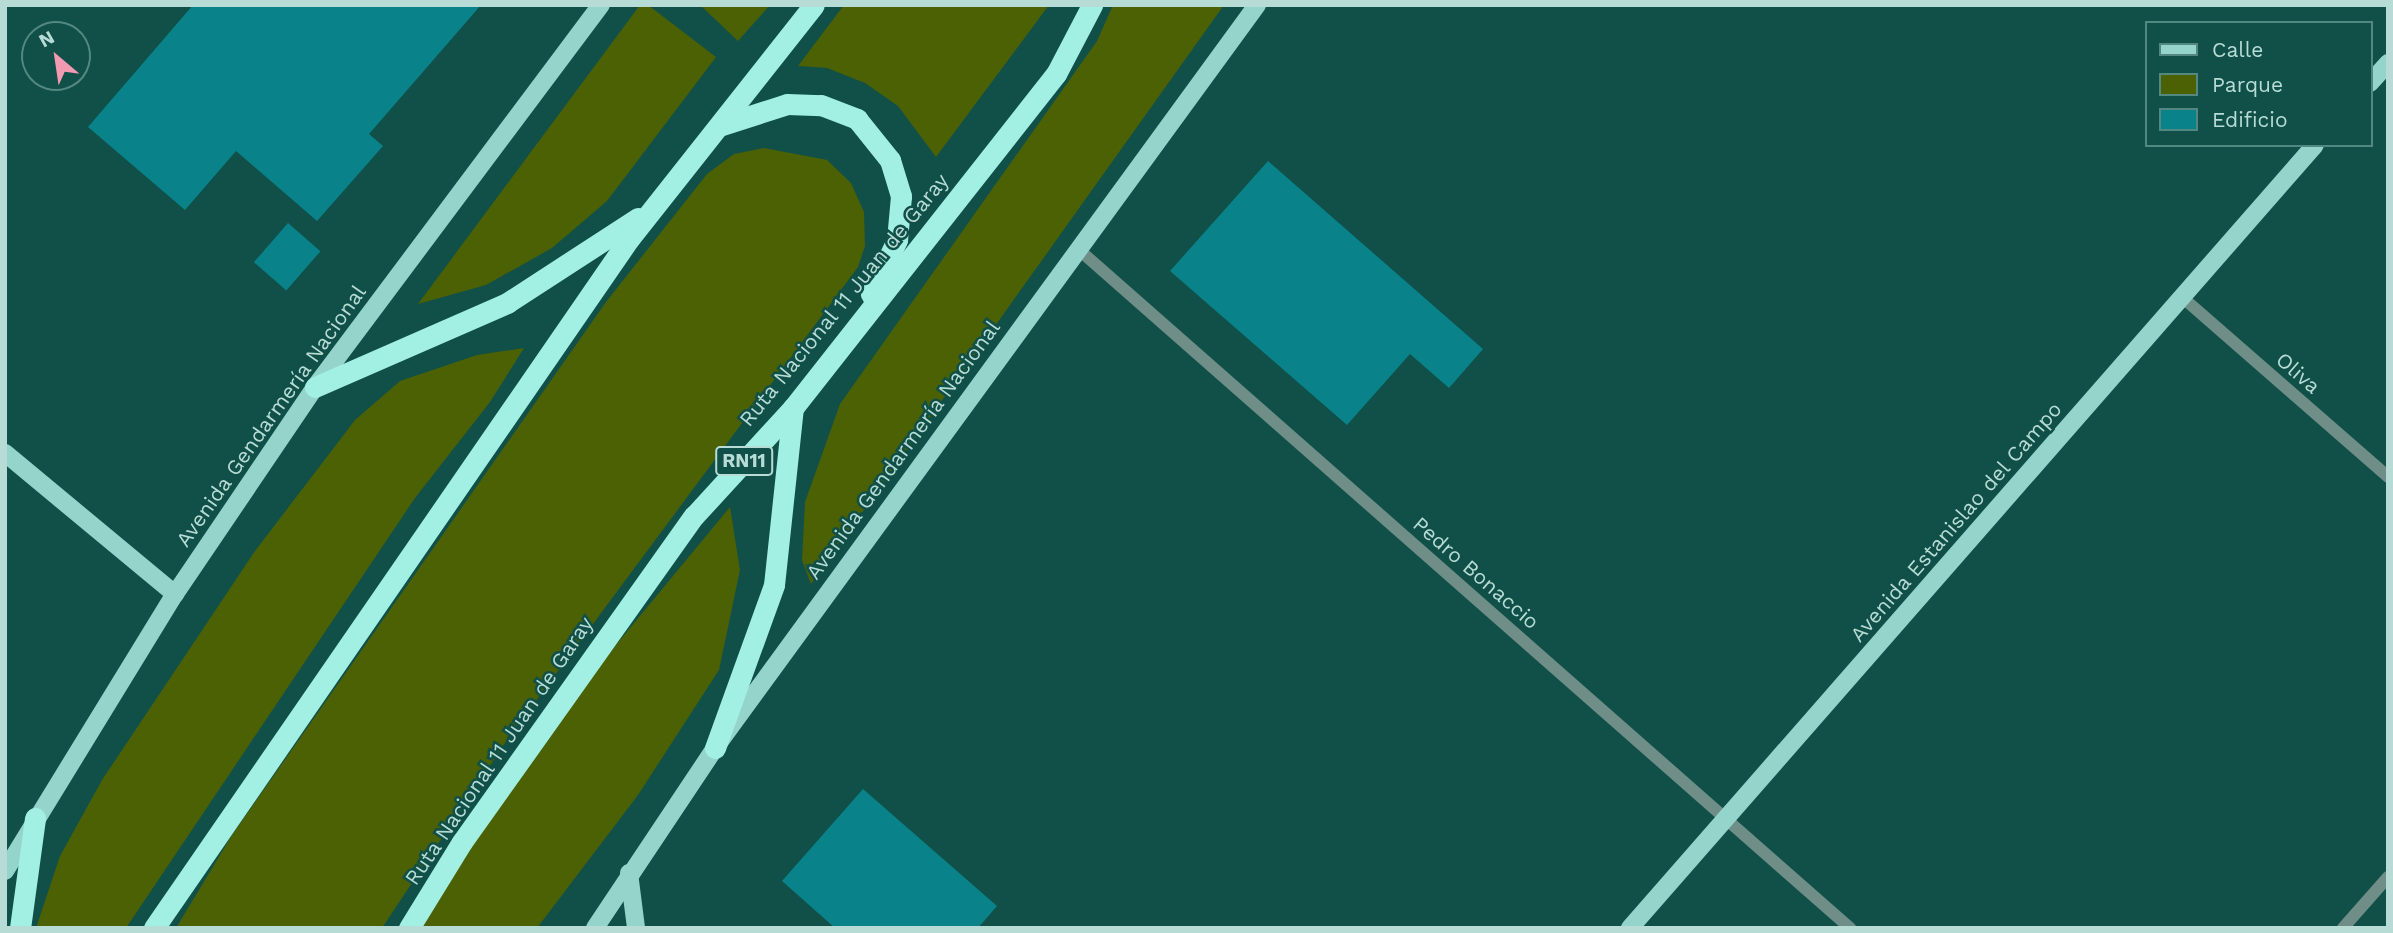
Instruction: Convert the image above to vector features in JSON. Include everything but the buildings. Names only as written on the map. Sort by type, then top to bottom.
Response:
[{"type":"highway","points":[[154,928],[655,207],[814,5]]},
{"type":"highway","name":"Ruta Nacional 11 Juan de Garay","points":[[409,928],[470,830],[694,516],[793,408],[1056,74],[1092,5]]},
{"type":"highway","points":[[719,126],[787,104],[821,105],[857,119],[890,160],[901,196],[897,240],[856,328]]},
{"type":"highway","points":[[315,387],[507,303],[655,207]]},
{"type":"highway","points":[[715,748],[775,585],[793,408]]},
{"type":"highway","points":[[20,928],[36,818]]},
{"type":"main road","name":"Avenida Gendarmería Nacional","points":[[5,871],[175,594],[315,387],[601,5]]},
{"type":"main road","name":"Avenida Gendarmería Nacional","points":[[595,928],[629,873],[715,748],[1077,248],[1257,5]]},
{"type":"main road","points":[[2372,80],[2388,62]]},
{"type":"main road","name":"Avenida Estanislao del Campo","points":[[1630,928],[2313,147]]},
{"type":"main road","points":[[5,453],[175,594]]},
{"type":"main road","points":[[629,873],[636,928]]},
{"type":"street","name":"Pedro Bonaccio","points":[[1077,248],[1850,928]]},
{"type":"street","name":"Oliva","points":[[2182,297],[2388,478]]},
{"type":"street","points":[[2343,928],[2388,877]]},
{"type":"green space","points":[[640,5],[648,5],[716,57],[607,201],[552,248],[486,285],[418,304]]},
{"type":"green space","points":[[700,5],[770,5],[738,41]]},
{"type":"green space","points":[[844,5],[1049,5],[936,157],[898,106],[865,83],[827,68],[798,66]]},
{"type":"green space","points":[[1113,5],[1224,5],[811,584],[802,560],[805,502],[840,404],[1097,41]]},
{"type":"green space","points":[[764,148],[827,160],[851,183],[864,212],[865,246],[858,267],[509,737],[382,928],[176,928],[232,835],[606,302],[707,174],[734,154]]},
{"type":"green space","points":[[524,348],[490,402],[415,498],[126,928],[36,928],[60,856],[102,780],[255,551],[355,420],[400,381],[477,355]]},
{"type":"green space","points":[[730,507],[740,570],[719,670],[638,795],[537,928],[421,928],[510,773]]}]
